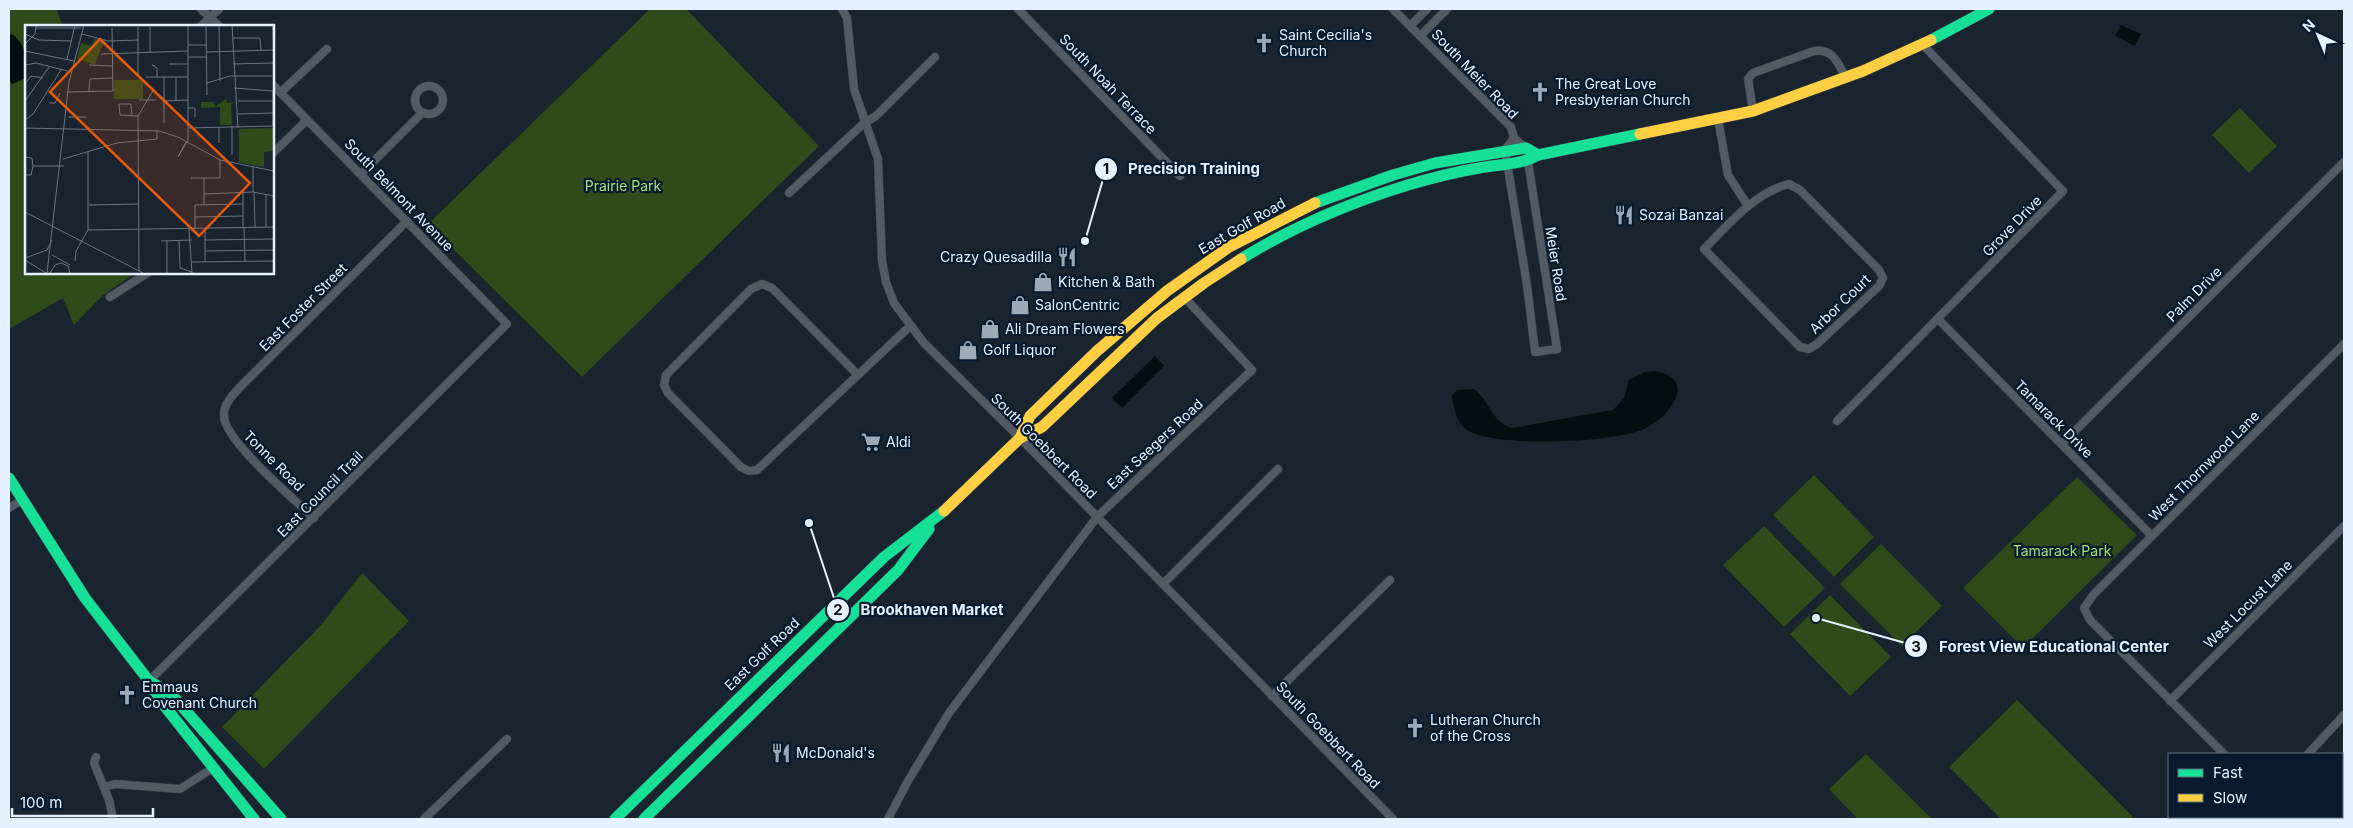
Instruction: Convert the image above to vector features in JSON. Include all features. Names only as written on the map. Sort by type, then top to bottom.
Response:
[{"type":"main road","name":"East Golf Road","points":[[615,819],[884,557],[937,518],[1020,438],[1042,427],[1116,354],[1184,297],[1273,239],[1342,209],[1408,185],[1478,168],[1528,161],[1538,154],[1753,111],[1846,78],[1923,45],[1989,9]]},
{"type":"main road","name":"East Golf Road","points":[[1020,438],[1030,416],[1097,351],[1167,291],[1229,247],[1312,204],[1359,186],[1435,163],[1526,148]]},
{"type":"main road","points":[[1526,148],[1538,154]]},
{"type":"main road","points":[[9,478],[85,598],[150,681],[159,699],[254,819]]},
{"type":"main road","name":"East Golf Road","points":[[644,819],[898,570],[937,518]]},
{"type":"main road","points":[[150,681],[171,694],[281,819]]},
{"type":"street","points":[[201,9],[218,25]]},
{"type":"street","points":[[202,25],[219,9]]},
{"type":"street","name":"South Goebbert Road","points":[[842,9],[847,18],[854,89],[864,123],[876,148],[878,159],[881,254],[886,282],[894,303],[924,343],[1020,438],[1393,819]]},
{"type":"street","name":"South Noah Terrace","points":[[1018,9],[1180,176]]},
{"type":"street","name":"South Meier Road","points":[[1393,9],[1511,127],[1514,138],[1526,148]]},
{"type":"street","points":[[1410,26],[1427,9]]},
{"type":"street","points":[[1420,36],[1447,9]]},
{"type":"street","name":"Grove Drive","points":[[1837,421],[1939,320],[2063,190],[1923,45]]},
{"type":"street","points":[[281,92],[327,49]]},
{"type":"street","points":[[1753,111],[1748,80],[1753,73],[1814,51],[1823,50],[1829,52],[1837,61],[1846,78]]},
{"type":"street","points":[[789,193],[864,123],[876,116],[935,57]]},
{"type":"street","name":"South Belmont Avenue","points":[[274,86],[507,324]]},
{"type":"street","points":[[362,174],[422,113]]},
{"type":"street","points":[[1718,118],[1728,175],[1748,206]]},
{"type":"street","points":[[274,152],[307,120]]},
{"type":"street","name":"South Meier Road","points":[[1506,150],[1514,138]]},
{"type":"street","points":[[1526,148],[1528,161]]},
{"type":"street","points":[[1506,150],[1507,164]]},
{"type":"street","name":"Meier Road","points":[[1507,164],[1527,285],[1535,352],[1556,349],[1528,161]]},
{"type":"street","name":"Palm Drive","points":[[2062,444],[2344,162]]},
{"type":"street","name":"Arbor Court","points":[[1789,184],[1800,190],[1879,270],[1883,278],[1880,286],[1817,344],[1809,349],[1800,347],[1704,249],[1748,206],[1771,189],[1789,184]]},
{"type":"street","name":"East Foster Street","points":[[224,416],[226,405],[243,384],[407,221]]},
{"type":"street","points":[[110,297],[147,274]]},
{"type":"street","points":[[857,374],[772,288],[762,284],[751,289],[666,374],[664,385],[668,393],[741,467],[749,471],[757,470],[764,466],[857,374],[910,326]]},
{"type":"street","name":"East Seegers Road","points":[[888,819],[908,781],[950,713],[1097,517],[1252,370],[1184,297]]},
{"type":"street","name":"Tamarack Drive","points":[[1939,320],[2152,536]]},
{"type":"street","name":"East Council Trail","points":[[150,681],[507,324]]},
{"type":"street","name":"West Thornwood Lane","points":[[2170,701],[2090,620],[2084,608],[2094,594],[2344,344]]},
{"type":"street","name":"Tonne Road","points":[[224,416],[226,426],[237,443],[314,518]]},
{"type":"street","points":[[1163,584],[1278,469]]},
{"type":"street","points":[[9,508],[22,500]]},
{"type":"street","name":"West Locust Lane","points":[[2170,701],[2344,526]]},
{"type":"street","points":[[1272,696],[1390,580]]},
{"type":"street","points":[[2170,701],[2223,753]]},
{"type":"street","points":[[2309,753],[2343,719]]},
{"type":"street","points":[[424,819],[507,739]]},
{"type":"street","points":[[96,757],[94,764],[105,787],[113,819]]},
{"type":"street","points":[[105,787],[116,784],[180,789],[213,768]]},
{"type":"green space","points":[[56,9],[63,25],[25,25],[25,274],[134,274],[102,296],[74,325],[63,298],[9,329],[9,10]]},
{"type":"green space","name":"Prairie Park","points":[[650,9],[686,9],[819,146],[582,377],[428,224]]},
{"type":"green space","points":[[2240,108],[2277,146],[2249,173],[2212,135]]},
{"type":"green space","points":[[1814,475],[1874,537],[1834,577],[1773,515]]},
{"type":"green space","name":"Tamarack Park","points":[[2077,477],[2137,535],[2023,648],[1963,588]]},
{"type":"green space","points":[[1764,526],[1825,588],[1784,627],[1723,565]]},
{"type":"green space","points":[[1881,544],[1942,606],[1902,646],[1840,584]]},
{"type":"green space","points":[[362,573],[409,621],[264,769],[222,727],[322,624]]},
{"type":"green space","points":[[1830,595],[1891,657],[1850,696],[1790,634]]},
{"type":"green space","points":[[2017,700],[2133,817],[2130,819],[2001,819],[1949,767]]},
{"type":"green space","points":[[1866,754],[1931,818],[1858,819],[1829,789]]},
{"type":"shaded area","points":[[2121,25],[2141,34],[2135,46],[2115,36]]},
{"type":"shaded area","points":[[12,34],[21,43],[25,54],[25,78],[12,84],[9,80],[9,35]]},
{"type":"shaded area","points":[[1155,356],[1164,366],[1122,408],[1112,398]]},
{"type":"shaded area","points":[[1654,371],[1668,375],[1675,381],[1678,390],[1670,408],[1663,416],[1644,429],[1607,438],[1527,441],[1482,436],[1467,430],[1460,423],[1452,396],[1457,390],[1474,389],[1484,399],[1499,421],[1512,428],[1613,410],[1624,398],[1629,380],[1645,372]]},
{"type":"traffic: fast","points":[[1931,40],[1989,9]]},
{"type":"traffic: fast","points":[[1241,259],[1301,226],[1365,199],[1408,185],[1452,173],[1517,162],[1538,155],[1640,134]]},
{"type":"traffic: fast","points":[[1315,203],[1393,175],[1435,163],[1526,148],[1538,155]]},
{"type":"traffic: fast","points":[[9,478],[85,598],[149,681],[159,699],[254,819]]},
{"type":"traffic: fast","points":[[615,819],[884,557],[944,511]]},
{"type":"traffic: fast","points":[[644,819],[898,570],[929,529]]},
{"type":"traffic: fast","points":[[151,682],[171,694],[281,819]]},
{"type":"traffic: slow","points":[[1640,134],[1753,111],[1863,71],[1931,40]]},
{"type":"traffic: slow","points":[[1020,438],[1030,416],[1097,351],[1167,291],[1229,247],[1315,203]]},
{"type":"traffic: slow","points":[[944,511],[1020,438],[1042,427],[1157,318],[1204,283],[1241,259]]},
{"type":"place","name":"Saint Cecilia's Church","points":[[1264,43]]},
{"type":"place","name":"The Great Love Presbyterian Church","points":[[1540,92]]},
{"type":"place","name":"Sozai Banzai","points":[[1624,215]]},
{"type":"place","name":"Precision Training","points":[[1085,241]]},
{"type":"place","name":"Crazy Quesadilla","points":[[1067,257]]},
{"type":"place","name":"Kitchen & Bath","points":[[1043,282]]},
{"type":"place","name":"SalonCentric","points":[[1020,305]]},
{"type":"place","name":"Ali Dream Flowers","points":[[990,329]]},
{"type":"place","name":"Golf Liquor","points":[[968,350]]},
{"type":"place","name":"Aldi","points":[[871,442]]},
{"type":"place","name":"Brookhaven Market","points":[[809,523]]},
{"type":"place","name":"Forest View Educational Center","points":[[1816,618]]},
{"type":"place","name":"Emmaus Covenant Church","points":[[127,695]]},
{"type":"place","name":"Lutheran Church of the Cross","points":[[1415,728]]},
{"type":"place","name":"McDonald's","points":[[781,753]]}]
